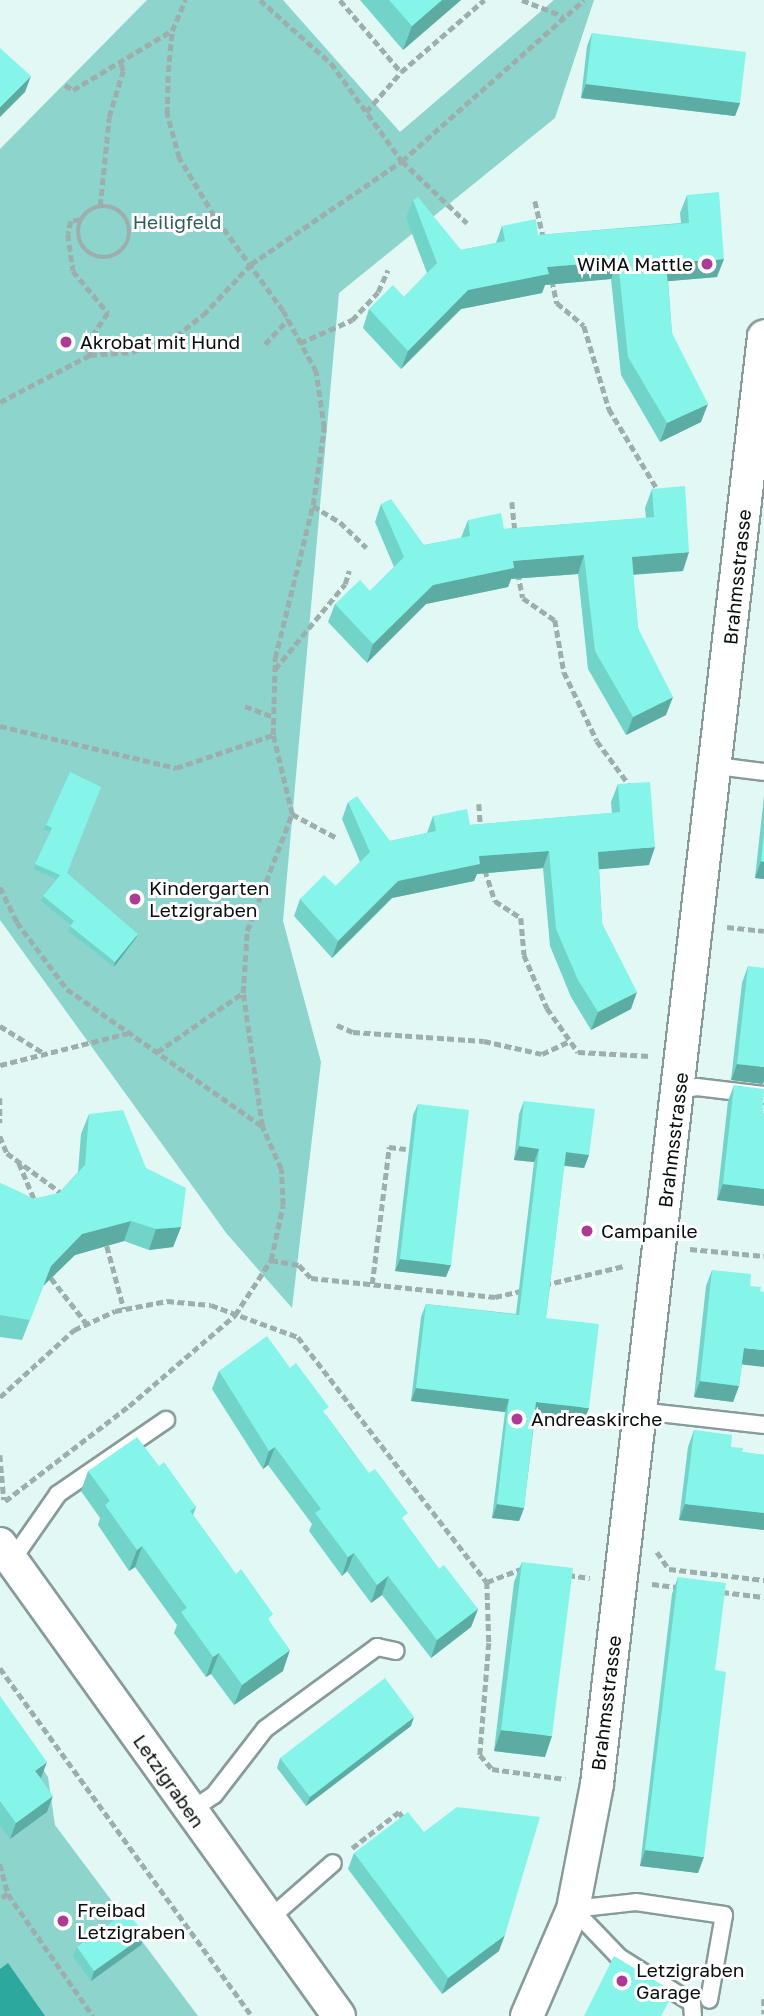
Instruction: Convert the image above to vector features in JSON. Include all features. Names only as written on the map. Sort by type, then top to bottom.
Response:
[{"type":"street","name":"Brahmsstrasse","points":[[527,2016],[573,1909],[583,1875],[679,1090],[764,337]]},
{"type":"street","name":"Letzigraben","points":[[6,1552],[339,2016]]},
{"type":"lane","points":[[717,766],[764,772]]},
{"type":"lane","points":[[679,1090],[697,1087],[764,1095]]},
{"type":"lane","points":[[640,1411],[764,1425]]},
{"type":"lane","points":[[6,1552],[58,1494],[166,1419]]},
{"type":"lane","points":[[190,1811],[214,1796],[265,1729],[377,1647],[396,1651]]},
{"type":"lane","points":[[268,1920],[333,1863]]},
{"type":"lane","points":[[573,1909],[636,1902],[724,1915],[709,2000]]},
{"type":"lane","points":[[573,1909],[619,1956],[692,2003],[693,2016]]},
{"type":"path","points":[[0,1455],[5,1501],[129,1406],[235,1315],[271,1260],[283,1205],[281,1169],[262,1126],[243,993],[247,931],[292,814],[273,735],[275,670],[313,505],[324,428],[316,372],[288,319],[214,216],[179,158],[167,114],[172,30],[185,0]]},
{"type":"path","points":[[260,0],[331,63],[402,161],[467,223]]},
{"type":"path","points":[[340,0],[401,72]]},
{"type":"path","points":[[366,112],[401,72],[484,0]]},
{"type":"path","points":[[522,0],[563,16]]},
{"type":"path","points":[[0,402],[90,355],[132,352],[176,336],[203,316],[251,264],[402,161],[584,0]]},
{"type":"path","points":[[65,85],[73,90],[172,30]]},
{"type":"path","points":[[100,206],[109,117],[123,71],[120,62]]},
{"type":"path","points":[[535,201],[546,252]]},
{"type":"path","points":[[80,220],[77,229],[82,248],[99,258],[120,254],[127,245],[129,222],[114,207],[100,206],[80,220],[71,221],[68,234],[73,271],[108,313],[91,338],[90,355]]},
{"type":"path","points":[[300,343],[352,320],[378,292],[388,270]]},
{"type":"path","points":[[552,277],[557,303],[584,326],[609,409],[660,493]]},
{"type":"path","points":[[265,344],[288,319]]},
{"type":"path","points":[[512,502],[515,538]]},
{"type":"path","points":[[313,505],[340,522],[367,548]]},
{"type":"path","points":[[517,562],[523,598],[555,620],[564,672],[597,740],[631,786]]},
{"type":"path","points":[[275,670],[345,584],[349,571]]},
{"type":"path","points":[[245,706],[274,717]]},
{"type":"path","points":[[0,726],[176,768],[273,735]]},
{"type":"path","points":[[479,804],[482,841]]},
{"type":"path","points":[[292,814],[335,836]]},
{"type":"path","points":[[484,866],[495,901],[521,918],[524,955],[547,1008],[578,1052],[662,1056]]},
{"type":"path","points":[[0,887],[17,922],[67,989],[262,1126]]},
{"type":"path","points":[[717,926],[764,931]]},
{"type":"path","points":[[157,1052],[243,993]]},
{"type":"path","points":[[337,1025],[353,1032],[484,1041],[542,1054],[570,1041]]},
{"type":"path","points":[[0,1026],[46,1054]]},
{"type":"path","points":[[0,1065],[129,1032]]},
{"type":"path","points":[[0,1098],[0,1123]]},
{"type":"path","points":[[0,1136],[7,1153],[64,1196]]},
{"type":"path","points":[[372,1284],[389,1147],[406,1149]]},
{"type":"path","points":[[19,1162],[38,1210]]},
{"type":"path","points":[[107,1246],[124,1309]]},
{"type":"path","points":[[689,1261],[691,1247],[764,1256]]},
{"type":"path","points":[[271,1260],[299,1265],[311,1278],[495,1297],[526,1290]]},
{"type":"path","points":[[539,1287],[625,1266]]},
{"type":"path","points":[[51,1278],[87,1324]]},
{"type":"path","points":[[0,1397],[87,1324],[124,1309],[167,1301],[211,1305],[298,1337],[487,1582],[489,1643],[480,1755],[492,1769],[578,1781]]},
{"type":"path","points":[[659,1542],[657,1554],[669,1569],[764,1580]]},
{"type":"path","points":[[487,1582],[524,1568]]},
{"type":"path","points":[[564,1574],[604,1581]]},
{"type":"path","points":[[641,1583],[682,1587]]},
{"type":"path","points":[[709,1590],[764,1597]]},
{"type":"path","points":[[0,1668],[252,2016]]},
{"type":"path","points":[[333,1863],[399,1812],[407,1823]]},
{"type":"path","points":[[0,1864],[8,1894],[93,2016]]},
{"type":"path","points":[[0,1899],[8,1894]]},
{"type":"path","points":[[764,1999],[764,2014]]},
{"type":"green space","name":"Heiligfeld","points":[[147,0],[283,0],[400,132],[554,0],[594,0],[555,118],[339,293],[283,921],[321,1062],[292,1308],[227,1234],[0,920],[0,149]]},
{"type":"green space","name":"Freibad Letzigraben","points":[[0,1705],[48,1777],[55,1825],[198,2016],[0,2016]]},
{"type":"shaded area","points":[[8,1963],[45,2016],[0,2016],[0,1969]]},
{"type":"building","points":[[389,0],[442,0],[412,26]]},
{"type":"building","points":[[592,33],[746,52],[740,103],[586,84]]},
{"type":"building","points":[[0,48],[31,76],[0,107]]},
{"type":"building","points":[[719,192],[724,259],[666,263],[672,333],[708,404],[667,423],[628,357],[618,261],[547,267],[549,274],[468,290],[408,351],[369,309],[393,285],[404,297],[437,263],[413,200],[418,197],[461,250],[505,241],[502,226],[536,219],[538,235],[689,223],[687,195]]},
{"type":"building","points":[[685,486],[689,552],[632,557],[638,628],[673,697],[633,717],[595,651],[584,555],[513,561],[514,568],[433,585],[373,644],[335,604],[360,580],[370,591],[404,557],[381,504],[391,499],[424,545],[470,536],[468,520],[501,513],[504,529],[654,517],[652,489]]},
{"type":"building","points":[[70,772],[101,787],[67,873],[138,934],[115,962],[70,926],[74,921],[43,896],[60,875],[35,864],[52,828],[46,825]]},
{"type":"building","points":[[650,782],[655,847],[598,852],[602,923],[637,992],[598,1012],[578,980],[556,929],[549,851],[479,856],[480,864],[398,881],[338,941],[300,899],[324,875],[336,886],[370,852],[348,802],[357,796],[390,841],[436,831],[433,816],[467,809],[470,825],[620,812],[618,784]]},
{"type":"building","points":[[764,832],[764,862],[761,861]]},
{"type":"building","points":[[748,966],[764,968],[764,1067],[737,1064]]},
{"type":"building","points":[[734,1085],[764,1089],[764,1189],[723,1184]]},
{"type":"building","points":[[524,1101],[595,1109],[589,1155],[566,1152],[546,1318],[599,1324],[589,1408],[536,1402],[524,1508],[497,1504],[509,1399],[416,1388],[426,1304],[519,1315],[539,1149],[519,1146]]},
{"type":"building","points":[[418,1104],[469,1110],[451,1265],[400,1259]]},
{"type":"building","points":[[123,1110],[146,1168],[186,1188],[181,1227],[156,1229],[131,1221],[82,1234],[51,1266],[30,1320],[0,1315],[0,1183],[34,1199],[59,1193],[85,1165],[89,1114]]},
{"type":"building","points":[[712,1270],[751,1274],[750,1286],[761,1287],[760,1291],[764,1292],[764,1350],[744,1348],[739,1386],[700,1381]]},
{"type":"building","points":[[267,1336],[290,1368],[296,1363],[329,1407],[323,1411],[346,1443],[369,1473],[375,1469],[408,1513],[402,1518],[439,1569],[444,1565],[478,1609],[437,1640],[388,1576],[377,1585],[354,1553],[348,1557],[315,1513],[321,1509],[275,1447],[269,1451],[219,1371]]},
{"type":"building","points":[[694,1430],[732,1435],[731,1447],[743,1448],[742,1452],[764,1455],[764,1513],[685,1504]]},
{"type":"building","points":[[137,1437],[159,1466],[164,1462],[196,1507],[190,1511],[236,1574],[241,1569],[273,1614],[268,1619],[290,1650],[242,1685],[219,1653],[213,1657],[181,1612],[187,1608],[142,1546],[137,1550],[105,1505],[110,1501],[88,1471]]},
{"type":"building","points":[[522,1562],[573,1568],[552,1736],[501,1730]]},
{"type":"building","points":[[678,1577],[726,1583],[715,1670],[726,1672],[704,1857],[645,1850]]},
{"type":"building","points":[[385,1678],[414,1717],[310,1797],[280,1758]]},
{"type":"building","points":[[0,1696],[47,1762],[35,1771],[53,1796],[16,1823],[0,1801]]},
{"type":"building","points":[[457,1807],[540,1817],[505,1935],[448,1978],[354,1853],[408,1812],[424,1832]]},
{"type":"building","points":[[127,1911],[145,1935],[94,1971],[77,1947]]},
{"type":"building","name":"Letzigraben Garage","points":[[614,1956],[674,1992],[661,2016],[584,2016]]},
{"type":"place","name":"WiMA Mattle","points":[[707,264]]},
{"type":"place","name":"Akrobat mit Hund","points":[[66,342]]},
{"type":"place","name":"Kindergarten Letzigraben","points":[[135,899]]},
{"type":"place","name":"Campanile","points":[[587,1231]]},
{"type":"place","name":"Andreaskirche","points":[[517,1419]]},
{"type":"place","name":"Freibad Letzigraben","points":[[63,1921]]},
{"type":"place","name":"Letzigraben Garage","points":[[622,1981]]}]
